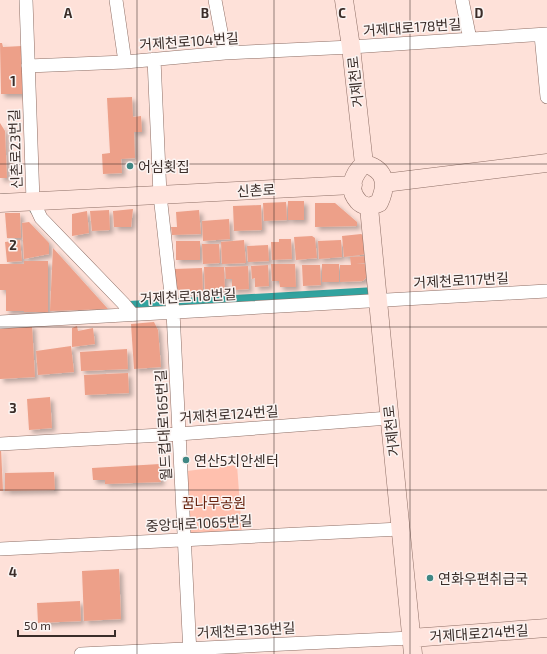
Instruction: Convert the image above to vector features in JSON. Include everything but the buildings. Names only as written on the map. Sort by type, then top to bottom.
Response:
[{"type":"main road","name":"거제천로","points":[[344,0],[351,47],[364,164]]},
{"type":"main road","points":[[384,183],[547,163]]},
{"type":"main road","points":[[364,164],[373,166],[381,173],[384,183],[384,193],[379,203],[369,207],[358,202],[353,193],[352,179],[364,164]]},
{"type":"main road","name":"신촌로","points":[[0,203],[352,185]]},
{"type":"main road","name":"거제천로","points":[[369,207],[412,646]]},
{"type":"main road","name":"거제대로214번길","points":[[412,646],[547,628]]},
{"type":"street","name":"신촌로23번길","points":[[26,0],[33,201]]},
{"type":"street","points":[[116,0],[125,62]]},
{"type":"street","points":[[215,0],[225,53]]},
{"type":"street","points":[[462,0],[470,39]]},
{"type":"street","points":[[544,34],[547,97]]},
{"type":"street","name":"거제대로178번길","points":[[351,47],[544,34]]},
{"type":"street","name":"거제천로104번길","points":[[28,66],[125,62],[225,53],[351,47]]},
{"type":"street","points":[[154,59],[160,195]]},
{"type":"street","name":"월드컵대로165번길","points":[[160,195],[173,312],[190,652]]},
{"type":"street","points":[[33,201],[41,218],[133,315]]},
{"type":"street","name":"거제천로117번길","points":[[378,301],[547,292]]},
{"type":"street","name":"거제천로118번길","points":[[0,322],[378,301]]},
{"type":"street","name":"거제천로124번길","points":[[0,444],[179,434],[389,418]]},
{"type":"street","name":"중앙대로1065번길","points":[[0,549],[400,529]]},
{"type":"street","name":"거제천로136번길","points":[[81,654],[412,646]]},
{"type":"green space","name":"꿈나무공원","points":[[237,465],[242,533],[190,536],[187,471]]},
{"type":"water","points":[[20,193],[129,301],[375,287],[375,304],[134,319],[54,241],[27,208],[0,209],[0,194]]},
{"type":"place","name":"어심횟집","points":[[130,166]]},
{"type":"place","name":"연산5치안센터","points":[[186,460]]},
{"type":"place","name":"연화우편취급국","points":[[430,578]]}]
